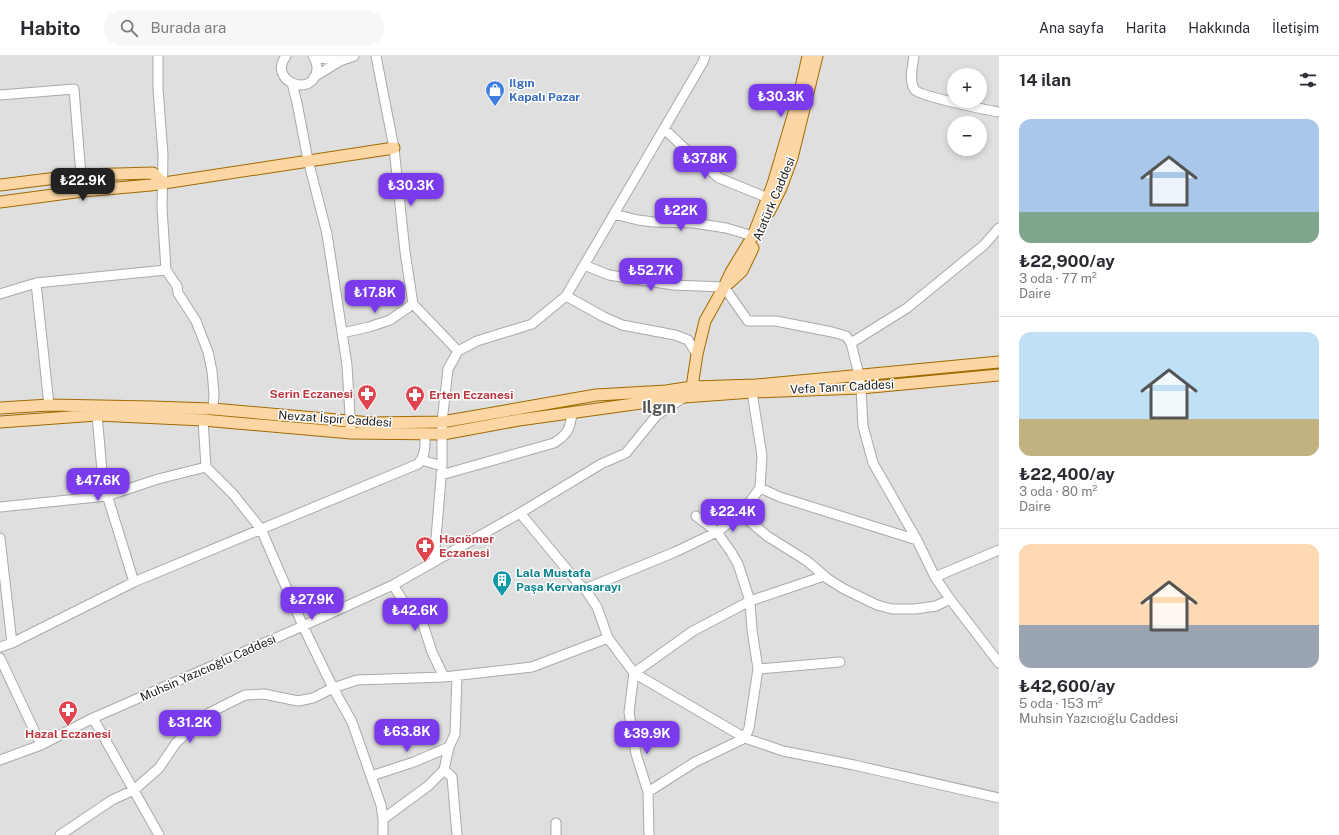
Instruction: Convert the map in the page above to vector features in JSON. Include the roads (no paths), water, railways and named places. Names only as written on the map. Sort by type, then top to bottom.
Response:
[{"type":"main road","name":"Atatürk Caddesi","points":[[692,387],[697,354],[705,321],[731,272],[753,236],[768,198],[780,163],[800,92],[808,56]]},
{"type":"main road","name":"Atatürk Caddesi","points":[[724,287],[742,271],[781,188],[792,158],[817,56]]},
{"type":"main road","points":[[0,202],[83,191],[163,183],[394,148]]},
{"type":"main road","points":[[0,185],[81,175],[153,173],[163,183]]},
{"type":"main road","name":"Vefa Tanır Caddesi","points":[[692,387],[756,385],[999,362]]},
{"type":"main road","name":"Vefa Tanır Caddesi","points":[[684,397],[752,392],[861,388],[999,375]]},
{"type":"main road","name":"Nevzat İspir Caddesi","points":[[0,422],[97,415],[351,427],[370,423],[442,422],[596,395],[666,391],[692,387]]},
{"type":"main road","name":"Nevzat İspir Caddesi","points":[[0,408],[49,405],[213,409],[351,427],[425,434],[442,434],[519,420],[684,397]]},
{"type":"street","points":[[158,56],[158,89],[163,155],[162,208],[166,270],[177,286],[178,293],[196,321],[208,352],[212,371],[214,394],[213,409]]},
{"type":"street","points":[[275,56],[282,65]]},
{"type":"street","points":[[286,56],[282,65],[283,74],[287,81],[295,85],[304,85],[340,61],[354,56]]},
{"type":"street","points":[[376,56],[394,148],[412,304],[458,351]]},
{"type":"street","points":[[434,562],[441,471],[442,422],[448,369],[458,351],[477,341],[532,324],[566,296],[703,62],[705,56]]},
{"type":"street","points":[[914,56],[912,79],[915,90],[937,98],[999,112]]},
{"type":"street","points":[[297,103],[316,74],[317,65],[314,57],[340,61]]},
{"type":"street","points":[[292,83],[308,160],[327,234],[347,365],[351,427]]},
{"type":"street","points":[[0,95],[74,89],[83,191]]},
{"type":"street","points":[[664,128],[719,178],[768,198]]},
{"type":"street","points":[[614,214],[638,220],[694,223],[726,228],[753,236]]},
{"type":"street","points":[[851,343],[907,308],[999,230]]},
{"type":"street","points":[[584,265],[609,275],[673,285],[724,287],[748,321],[776,321],[846,336],[851,343],[859,375],[863,426],[874,463],[917,540],[935,577],[999,663]]},
{"type":"street","points":[[0,294],[36,283],[166,270]]},
{"type":"street","points":[[36,283],[49,405]]},
{"type":"street","points":[[566,296],[622,325],[675,335],[688,340],[697,354]]},
{"type":"street","points":[[342,333],[369,327],[390,320],[412,304]]},
{"type":"street","name":"Muhsin Yazıcıoğlu Caddesi","points":[[0,760],[41,745],[93,718],[393,585],[520,513],[601,464],[626,453],[657,415],[684,397],[692,387]]},
{"type":"street","points":[[585,589],[674,552],[717,532],[741,514],[760,488],[762,456],[752,392]]},
{"type":"street","points":[[421,460],[441,471],[554,443],[564,437],[571,425],[572,413]]},
{"type":"street","points":[[97,415],[103,482],[134,582]]},
{"type":"street","points":[[203,420],[206,467],[233,494],[261,529],[303,626],[333,688],[352,722],[381,805],[384,819],[383,835]]},
{"type":"street","points":[[0,647],[12,643],[134,582],[418,464],[424,456],[425,434]]},
{"type":"street","points":[[0,507],[107,496],[158,479],[206,467]]},
{"type":"street","points":[[760,488],[780,497],[917,540]]},
{"type":"street","points":[[520,513],[579,584],[585,589],[597,608],[608,638],[634,673],[745,738],[783,751],[854,765],[999,798]]},
{"type":"street","points":[[741,514],[767,536],[807,561],[824,576],[844,589],[877,605],[892,609],[915,609],[936,606],[950,599]]},
{"type":"street","points":[[648,792],[695,762],[745,738],[749,728],[758,669],[752,630],[750,601],[738,564],[717,532],[696,516]]},
{"type":"street","points":[[0,538],[12,643]]},
{"type":"street","points":[[935,577],[999,550]]},
{"type":"street","points":[[649,835],[648,792],[636,754],[629,712],[634,673],[693,631],[750,601],[824,576]]},
{"type":"street","points":[[393,585],[409,610],[420,615],[432,652],[444,677]]},
{"type":"street","points":[[60,835],[112,800],[134,790],[159,768],[176,743],[209,713],[245,695],[264,694],[298,700],[313,698],[333,688],[358,680],[444,677],[532,667],[608,638]]},
{"type":"street","points":[[0,658],[41,745]]},
{"type":"street","points":[[758,669],[840,662]]},
{"type":"street","points":[[384,819],[428,786],[439,777],[444,770],[449,746],[455,734],[457,676]]},
{"type":"street","points":[[93,718],[159,835]]},
{"type":"street","points":[[371,776],[414,762],[449,746]]},
{"type":"street","points":[[444,770],[452,778],[457,835]]},
{"type":"street","points":[[556,823],[556,835]]},
{"type":"place","name":"Ilgın Kapalı Pazar","points":[[495,107]]},
{"type":"place","name":"Serin Eczanesi","points":[[367,411]]},
{"type":"place","name":"Erten Eczanesi","points":[[415,412]]},
{"type":"place","name":"Hacıömer Eczanesi","points":[[425,563]]},
{"type":"place","name":"Lala Mustafa Paşa Kervansarayı","points":[[502,597]]},
{"type":"place","name":"Hazal Eczanesi","points":[[68,727]]},
{"type":"district","name":"Ilgın","points":[[659,407]]}]
